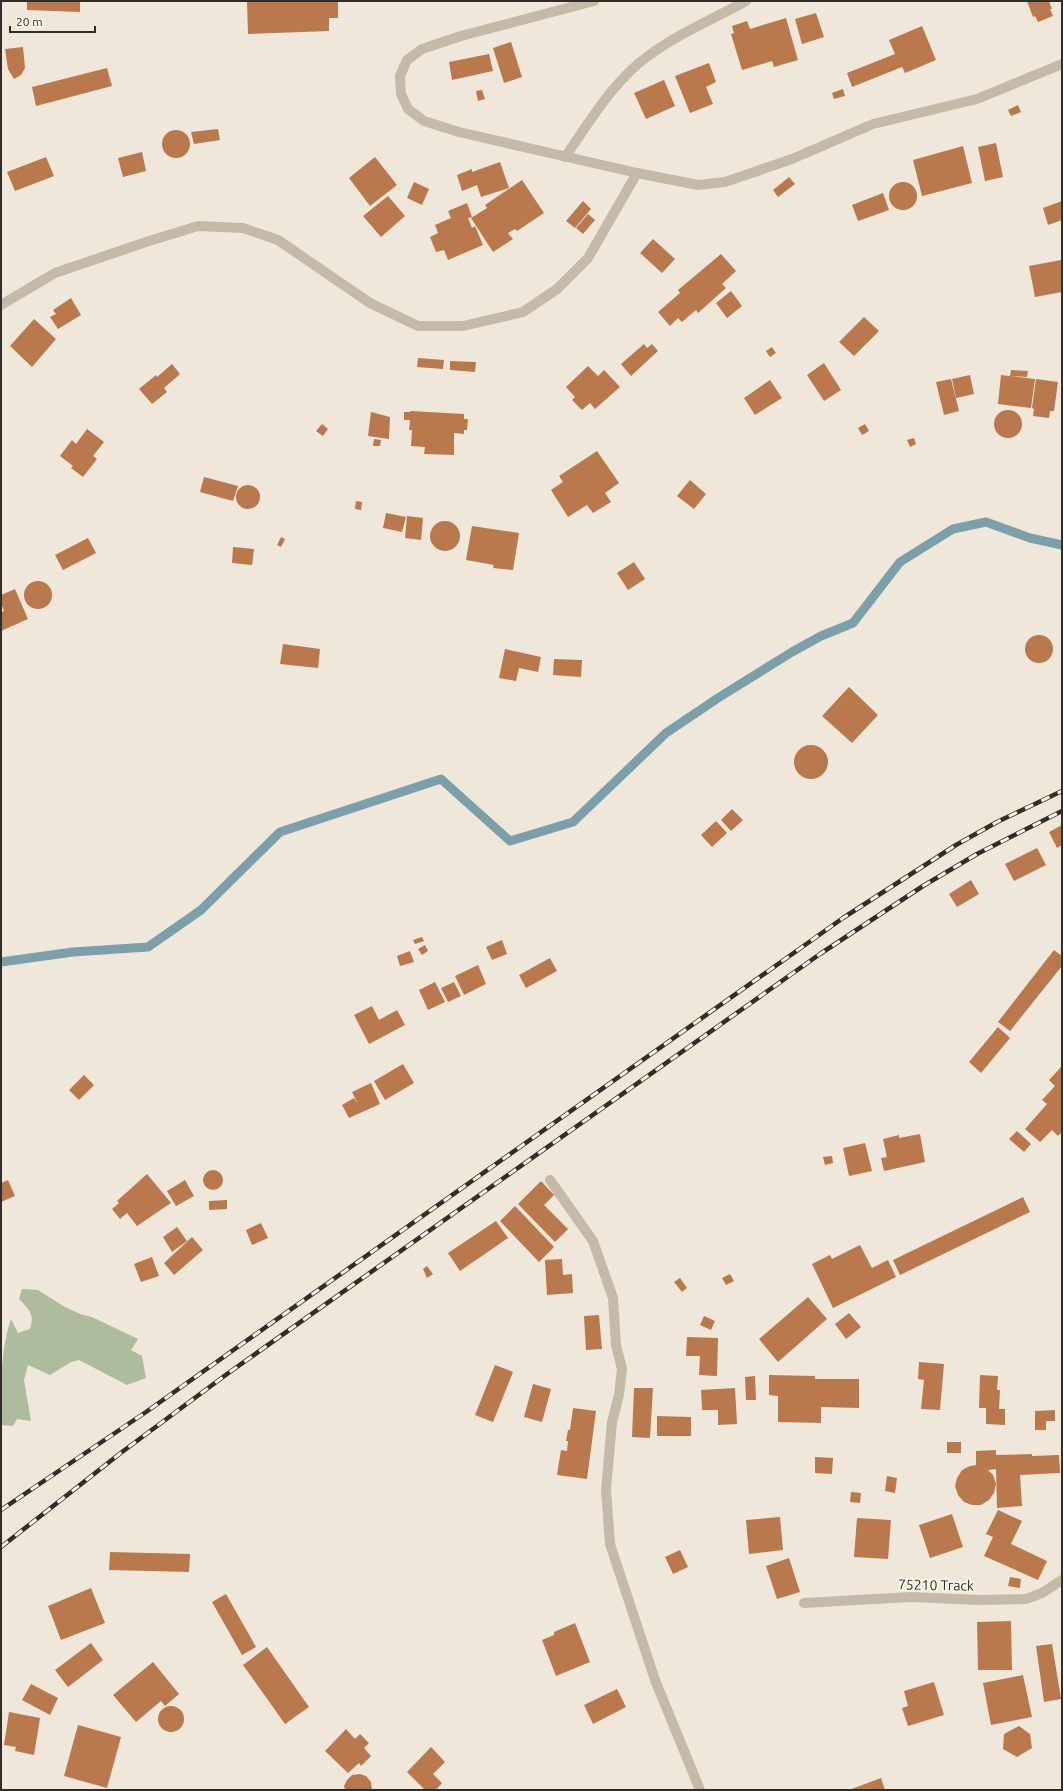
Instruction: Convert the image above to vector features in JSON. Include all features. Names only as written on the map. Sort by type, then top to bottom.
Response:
[{"type":"street","points":[[594,1],[461,36],[422,49],[407,60],[400,76],[401,94],[408,109],[424,121],[459,132],[637,173],[698,185],[725,182],[792,160],[873,124],[976,99],[1062,64]]},
{"type":"street","points":[[565,157],[595,114],[621,82],[647,56],[746,1]]},
{"type":"street","points":[[1,305],[55,273],[146,242],[198,226],[243,228],[278,240],[370,303],[418,326],[463,326],[523,312],[557,290],[588,258],[637,173]]},
{"type":"street","points":[[550,1180],[593,1241],[613,1298],[616,1345],[622,1369],[619,1395],[612,1422],[606,1490],[610,1544],[655,1680],[700,1790]]},
{"type":"street","name":"75210 Track","points":[[804,1602],[911,1597],[978,1600],[1026,1599],[1042,1592],[1062,1580]]},
{"type":"green space","points":[[22,1289],[38,1290],[65,1307],[80,1314],[92,1317],[138,1339],[131,1350],[142,1356],[146,1378],[127,1385],[79,1360],[71,1362],[50,1375],[28,1365],[24,1380],[31,1421],[17,1419],[13,1426],[1,1425],[1,1385],[7,1331],[11,1319],[18,1333],[30,1329],[32,1320],[30,1312],[19,1299]]},
{"type":"building","points":[[27,1],[80,1],[80,12],[27,10]]},
{"type":"building","points":[[247,1],[338,1],[338,18],[329,18],[329,31],[248,34]]},
{"type":"building","points":[[1027,1],[1049,1],[1053,16],[1038,22],[1035,16],[1033,17]]},
{"type":"building","points":[[816,13],[824,37],[802,44],[795,19]]},
{"type":"building","points":[[786,18],[798,60],[774,67],[772,61],[742,70],[731,34],[734,33],[732,26],[747,21],[750,29]]},
{"type":"building","points":[[922,26],[936,60],[905,73],[902,67],[852,87],[847,73],[895,54],[889,40]]},
{"type":"building","points":[[511,42],[522,77],[504,83],[493,48]]},
{"type":"building","points":[[23,47],[25,68],[21,75],[14,79],[8,69],[5,49]]},
{"type":"building","points":[[489,54],[493,71],[452,80],[449,62]]},
{"type":"building","points":[[709,63],[716,82],[706,87],[713,104],[690,113],[675,76]]},
{"type":"building","points":[[107,68],[112,86],[36,106],[32,87]]},
{"type":"building","points":[[664,80],[675,106],[646,119],[634,93]]},
{"type":"building","points":[[843,89],[845,96],[834,99],[832,93]]},
{"type":"building","points":[[482,90],[485,99],[478,101],[476,91]]},
{"type":"building","points":[[1018,105],[1021,112],[1011,116],[1008,110]]},
{"type":"building","points":[[218,129],[220,140],[194,144],[191,132]]},
{"type":"building","points":[[176,130],[182,131],[186,134],[189,138],[189,150],[186,154],[182,157],[176,158],[170,157],[166,154],[163,150],[162,144],[163,138],[166,134],[170,131]]},
{"type":"building","points":[[996,143],[1003,177],[985,181],[978,147]]},
{"type":"building","points":[[963,146],[972,183],[922,196],[913,160]]},
{"type":"building","points":[[142,152],[146,171],[123,177],[118,158]]},
{"type":"building","points":[[46,157],[54,176],[15,191],[7,172]]},
{"type":"building","points":[[375,157],[397,185],[370,206],[349,178]]},
{"type":"building","points":[[500,162],[509,188],[481,197],[477,185],[462,191],[457,175],[472,169],[472,172]]},
{"type":"building","points":[[789,177],[795,184],[778,197],[773,190]]},
{"type":"building","points":[[522,180],[544,213],[517,231],[515,229],[508,233],[513,239],[493,252],[471,218],[487,208],[485,205]]},
{"type":"building","points":[[414,182],[429,189],[422,205],[407,198]]},
{"type":"building","points":[[903,182],[913,186],[917,196],[913,206],[903,210],[893,206],[889,196],[893,186]]},
{"type":"building","points":[[883,193],[889,210],[858,221],[852,205]]},
{"type":"building","points":[[388,196],[405,216],[381,237],[363,216]]},
{"type":"building","points":[[583,201],[591,209],[575,228],[566,221]]},
{"type":"building","points":[[1062,201],[1062,220],[1048,225],[1043,208]]},
{"type":"building","points":[[467,203],[472,217],[468,218],[472,228],[475,226],[483,245],[448,260],[444,250],[436,252],[430,237],[438,233],[435,225],[451,218],[448,211]]},
{"type":"building","points":[[588,214],[595,220],[583,234],[576,228]]},
{"type":"building","points":[[653,239],[675,259],[662,273],[640,253]]},
{"type":"building","points":[[721,254],[736,271],[722,284],[726,288],[698,313],[696,310],[682,322],[678,318],[670,326],[658,312],[680,293],[678,290]]},
{"type":"building","points":[[1061,260],[1062,292],[1035,297],[1029,266]]},
{"type":"building","points":[[731,291],[742,306],[727,318],[716,303]]},
{"type":"building","points":[[71,298],[81,315],[58,329],[50,317],[56,314],[53,310]]},
{"type":"building","points":[[864,317],[879,331],[854,356],[839,342]]},
{"type":"building","points":[[34,319],[56,339],[32,367],[10,346]]},
{"type":"building","points":[[644,344],[647,348],[652,344],[658,351],[631,376],[621,364]]},
{"type":"building","points":[[772,347],[776,353],[770,357],[766,351]]},
{"type":"building","points":[[418,358],[444,360],[443,369],[417,367]]},
{"type":"building","points":[[450,361],[476,362],[475,372],[450,370]]},
{"type":"building","points":[[824,363],[841,390],[824,401],[807,375]]},
{"type":"building","points":[[172,364],[180,374],[164,388],[167,392],[152,404],[139,389],[156,375],[157,377]]},
{"type":"building","points":[[588,366],[598,376],[604,370],[620,387],[595,409],[590,403],[582,410],[572,400],[575,397],[566,387]]},
{"type":"building","points":[[1011,370],[1028,371],[1027,377],[1010,376]]},
{"type":"building","points":[[970,375],[974,394],[956,398],[952,379]]},
{"type":"building","points":[[1001,375],[1035,379],[1031,408],[998,404]]},
{"type":"building","points":[[951,379],[959,411],[944,415],[936,382]]},
{"type":"building","points":[[1036,379],[1058,382],[1054,411],[1050,411],[1049,418],[1033,416],[1034,409],[1032,408]]},
{"type":"building","points":[[770,380],[782,398],[755,415],[744,398]]},
{"type":"building","points":[[1008,410],[1018,414],[1022,424],[1018,434],[1008,438],[998,434],[994,424],[998,414]]},
{"type":"building","points":[[411,411],[464,414],[464,419],[468,419],[467,430],[464,430],[464,434],[454,433],[454,455],[424,454],[425,447],[411,446],[412,430],[409,430],[410,420],[404,420],[404,412]]},
{"type":"building","points":[[371,412],[390,417],[389,439],[368,436]]},
{"type":"building","points":[[322,424],[328,429],[323,436],[316,431]]},
{"type":"building","points":[[865,424],[869,431],[862,435],[858,428]]},
{"type":"building","points":[[87,429],[104,442],[93,456],[97,459],[83,477],[71,468],[73,466],[60,456],[72,440],[76,444]]},
{"type":"building","points":[[914,438],[916,444],[910,447],[907,440]]},
{"type":"building","points":[[374,439],[381,440],[380,446],[373,446]]},
{"type":"building","points":[[597,451],[619,483],[605,493],[611,502],[593,513],[587,505],[568,517],[551,490],[563,482],[559,476]]},
{"type":"building","points":[[204,477],[238,486],[233,501],[200,492]]},
{"type":"building","points":[[690,480],[706,494],[694,509],[677,496]]},
{"type":"building","points":[[248,485],[257,488],[260,497],[257,506],[248,509],[239,506],[236,497],[239,488]]},
{"type":"building","points":[[356,501],[362,502],[361,510],[355,509]]},
{"type":"building","points":[[386,513],[406,517],[402,532],[383,528]]},
{"type":"building","points":[[407,516],[423,518],[421,540],[405,538]]},
{"type":"building","points":[[445,521],[456,525],[460,536],[456,547],[445,551],[434,547],[430,536],[434,525]]},
{"type":"building","points":[[472,526],[519,533],[513,570],[493,568],[494,565],[466,560]]},
{"type":"building","points":[[281,537],[285,539],[281,547],[277,545]]},
{"type":"building","points":[[88,538],[96,553],[63,570],[55,555]]},
{"type":"building","points":[[233,547],[254,549],[252,565],[232,563]]},
{"type":"building","points":[[634,562],[645,579],[628,590],[617,573]]},
{"type":"building","points":[[38,581],[48,585],[52,595],[48,605],[38,609],[28,605],[24,595],[28,585]]},
{"type":"building","points":[[15,589],[28,619],[1,631],[1,612],[4,611],[1,603],[1,595]]},
{"type":"building","points":[[1039,635],[1049,639],[1053,649],[1049,659],[1039,663],[1029,659],[1025,649],[1029,639]]},
{"type":"building","points":[[283,644],[320,649],[318,668],[280,664]]},
{"type":"building","points":[[505,649],[541,657],[538,672],[519,668],[516,681],[499,678]]},
{"type":"building","points":[[554,659],[582,660],[581,677],[553,675]]},
{"type":"building","points":[[849,687],[878,715],[852,743],[822,716]]},
{"type":"building","points":[[808,745],[814,745],[818,746],[825,752],[828,762],[827,769],[821,776],[814,779],[808,779],[804,778],[797,772],[794,765],[794,759],[795,755],[801,748]]},
{"type":"building","points":[[732,809],[743,820],[731,831],[721,820]]},
{"type":"building","points":[[716,821],[727,833],[712,847],[701,835]]},
{"type":"building","points":[[1062,825],[1062,845],[1057,848],[1049,832]]},
{"type":"building","points":[[1037,848],[1046,865],[1014,881],[1005,864]]},
{"type":"building","points":[[971,880],[979,894],[957,907],[949,894]]},
{"type":"building","points":[[422,937],[424,941],[415,944],[413,940]]},
{"type":"building","points":[[502,940],[507,954],[492,960],[486,947]]},
{"type":"building","points":[[425,945],[428,951],[422,955],[418,949]]},
{"type":"building","points":[[1054,950],[1062,956],[1062,966],[1010,1031],[998,1022]]},
{"type":"building","points":[[410,951],[414,962],[400,966],[397,956]]},
{"type":"building","points":[[550,958],[557,971],[526,988],[519,975]]},
{"type":"building","points":[[478,965],[486,984],[464,995],[455,976]]},
{"type":"building","points":[[435,982],[445,1002],[428,1010],[419,990]]},
{"type":"building","points":[[454,982],[461,996],[448,1002],[441,988]]},
{"type":"building","points":[[372,1006],[379,1020],[397,1010],[405,1025],[369,1044],[354,1015]]},
{"type":"building","points":[[998,1027],[1010,1038],[981,1073],[969,1062]]},
{"type":"building","points":[[403,1064],[414,1083],[385,1100],[374,1081]]},
{"type":"building","points":[[1062,1066],[1062,1132],[1058,1136],[1052,1130],[1040,1142],[1025,1129],[1047,1104],[1042,1100],[1055,1086],[1049,1080]]},
{"type":"building","points":[[84,1075],[94,1085],[79,1100],[69,1090]]},
{"type":"building","points":[[371,1083],[380,1104],[349,1118],[342,1105],[354,1098],[358,1104],[352,1092]]},
{"type":"building","points":[[1017,1131],[1031,1144],[1024,1152],[1009,1139]]},
{"type":"building","points":[[920,1134],[925,1162],[884,1171],[881,1158],[887,1157],[883,1139],[899,1135],[899,1138]]},
{"type":"building","points":[[865,1143],[872,1171],[849,1176],[843,1148]]},
{"type":"building","points":[[832,1156],[833,1163],[825,1165],[823,1157]]},
{"type":"building","points":[[213,1170],[220,1173],[223,1180],[220,1187],[213,1190],[206,1187],[203,1180],[206,1173]]},
{"type":"building","points":[[147,1174],[171,1203],[137,1226],[127,1213],[120,1219],[112,1209],[119,1203],[117,1201]]},
{"type":"building","points":[[8,1180],[15,1196],[1,1202],[1,1183]]},
{"type":"building","points":[[185,1180],[194,1196],[176,1206],[167,1191]]},
{"type":"building","points":[[541,1181],[554,1195],[544,1205],[568,1229],[555,1242],[518,1204]]},
{"type":"building","points":[[1023,1197],[1030,1212],[900,1275],[893,1260]]},
{"type":"building","points":[[227,1200],[227,1209],[209,1210],[209,1201]]},
{"type":"building","points":[[515,1206],[554,1247],[539,1262],[500,1221]]},
{"type":"building","points":[[496,1221],[508,1238],[460,1271],[448,1253]]},
{"type":"building","points":[[261,1223],[268,1238],[252,1245],[246,1230]]},
{"type":"building","points":[[177,1227],[187,1241],[172,1252],[163,1237]]},
{"type":"building","points":[[192,1237],[203,1250],[174,1275],[164,1263]]},
{"type":"building","points":[[860,1245],[872,1268],[888,1260],[896,1277],[833,1308],[812,1264],[830,1255],[832,1259]]},
{"type":"building","points":[[152,1257],[159,1276],[141,1282],[134,1264]]},
{"type":"building","points":[[562,1259],[563,1275],[572,1274],[573,1293],[547,1295],[545,1260]]},
{"type":"building","points":[[427,1266],[433,1274],[427,1278],[423,1269]]},
{"type":"building","points":[[730,1274],[734,1281],[726,1285],[722,1278]]},
{"type":"building","points":[[680,1278],[687,1288],[682,1292],[674,1282]]},
{"type":"building","points":[[808,1297],[827,1319],[778,1362],[759,1339]]},
{"type":"building","points":[[849,1313],[861,1327],[846,1339],[835,1324]]},
{"type":"building","points":[[599,1315],[602,1349],[586,1350],[584,1316]]},
{"type":"building","points":[[704,1316],[715,1321],[711,1330],[700,1325]]},
{"type":"building","points":[[687,1337],[718,1338],[717,1376],[699,1375],[700,1356],[686,1356]]},
{"type":"building","points":[[919,1362],[944,1364],[940,1410],[921,1409],[924,1380],[918,1379]]},
{"type":"building","points":[[495,1365],[513,1372],[493,1422],[475,1415]]},
{"type":"building","points":[[769,1375],[815,1376],[815,1379],[859,1379],[859,1408],[821,1407],[821,1423],[778,1422],[778,1396],[769,1395]]},
{"type":"building","points":[[980,1375],[998,1376],[997,1390],[1000,1390],[999,1409],[1005,1409],[1005,1425],[986,1424],[986,1408],[979,1408]]},
{"type":"building","points":[[755,1376],[756,1400],[746,1400],[745,1377]]},
{"type":"building","points":[[533,1384],[551,1389],[542,1422],[524,1417]]},
{"type":"building","points":[[634,1388],[653,1388],[650,1438],[632,1437]]},
{"type":"building","points":[[735,1388],[737,1424],[718,1425],[718,1410],[702,1410],[701,1390]]},
{"type":"building","points":[[573,1408],[596,1411],[587,1479],[557,1475],[561,1450],[567,1451],[568,1441],[566,1441],[568,1430],[570,1430]]},
{"type":"building","points":[[1055,1410],[1055,1421],[1046,1421],[1046,1430],[1035,1430],[1035,1411]]},
{"type":"building","points":[[657,1416],[691,1417],[691,1436],[657,1436]]},
{"type":"building","points":[[947,1442],[961,1442],[961,1453],[947,1453]]},
{"type":"building","points":[[996,1450],[996,1455],[1059,1455],[1060,1473],[1020,1475],[1022,1506],[997,1508],[996,1469],[988,1470],[993,1475],[996,1484],[994,1493],[989,1500],[981,1505],[972,1505],[964,1502],[958,1495],[955,1486],[957,1478],[962,1470],[976,1465],[976,1451]]},
{"type":"building","points":[[815,1457],[833,1458],[832,1474],[815,1473]]},
{"type":"building","points":[[887,1476],[897,1478],[895,1493],[885,1491]]},
{"type":"building","points":[[851,1492],[861,1493],[860,1503],[850,1502]]},
{"type":"building","points":[[998,1510],[1022,1521],[1011,1544],[1047,1561],[1038,1580],[984,1556],[993,1537],[986,1534]]},
{"type":"building","points":[[952,1514],[963,1547],[930,1558],[919,1525]]},
{"type":"building","points":[[780,1517],[783,1550],[749,1554],[746,1520]]},
{"type":"building","points":[[857,1518],[891,1520],[888,1559],[854,1557]]},
{"type":"building","points":[[680,1550],[688,1567],[673,1574],[665,1557]]},
{"type":"building","points":[[110,1552],[190,1554],[189,1572],[109,1570]]},
{"type":"building","points":[[789,1558],[800,1592],[777,1599],[766,1566]]},
{"type":"building","points":[[1010,1577],[1021,1579],[1020,1588],[1008,1586]]},
{"type":"building","points":[[91,1588],[105,1623],[61,1640],[48,1606]]},
{"type":"building","points":[[226,1594],[256,1647],[242,1655],[212,1602]]},
{"type":"building","points":[[1011,1621],[1012,1670],[978,1670],[977,1622]]},
{"type":"building","points":[[575,1623],[590,1662],[556,1676],[542,1640],[554,1635],[554,1632]]},
{"type":"building","points":[[91,1643],[103,1660],[68,1687],[55,1670]]},
{"type":"building","points":[[1052,1644],[1061,1699],[1044,1702],[1036,1646]]},
{"type":"building","points":[[267,1647],[309,1707],[285,1724],[243,1665]]},
{"type":"building","points":[[153,1662],[179,1694],[165,1706],[161,1701],[136,1722],[113,1695]]},
{"type":"building","points":[[1023,1675],[1032,1717],[991,1725],[983,1683]]},
{"type":"building","points":[[934,1682],[944,1715],[908,1726],[902,1708],[908,1706],[904,1691]]},
{"type":"building","points":[[31,1684],[58,1698],[50,1715],[22,1700]]},
{"type":"building","points":[[617,1689],[626,1707],[593,1724],[584,1705]]},
{"type":"building","points":[[171,1706],[180,1710],[184,1719],[180,1728],[171,1732],[162,1728],[158,1719],[162,1710]]},
{"type":"building","points":[[9,1712],[40,1718],[34,1755],[15,1751],[16,1747],[4,1745]]},
{"type":"building","points":[[78,1725],[121,1737],[107,1788],[64,1776]]},
{"type":"building","points":[[1019,1726],[1030,1734],[1032,1748],[1017,1757],[1003,1749],[1004,1734]]},
{"type":"building","points":[[346,1729],[355,1739],[360,1734],[369,1743],[364,1748],[371,1756],[361,1766],[359,1763],[348,1773],[325,1751]]},
{"type":"building","points":[[431,1747],[445,1762],[433,1774],[442,1783],[436,1790],[425,1790],[407,1772]]},
{"type":"building","points":[[360,1774],[366,1776],[371,1782],[372,1790],[345,1790],[344,1786],[347,1780],[352,1775]]},
{"type":"building","points":[[881,1778],[885,1790],[849,1790]]},
{"type":"waterway","points":[[1,962],[73,952],[148,947],[201,910],[280,832],[441,779],[510,841],[573,822],[666,733],[718,698],[792,652],[821,636],[853,623],[900,562],[953,529],[986,522],[1030,538],[1062,545]]},
{"type":"railway","points":[[1,1510],[146,1412],[843,918],[956,845],[997,822],[1062,791]]},
{"type":"railway","points":[[1,1547],[122,1452],[227,1374],[820,954],[923,886],[977,854],[1062,811]]}]
